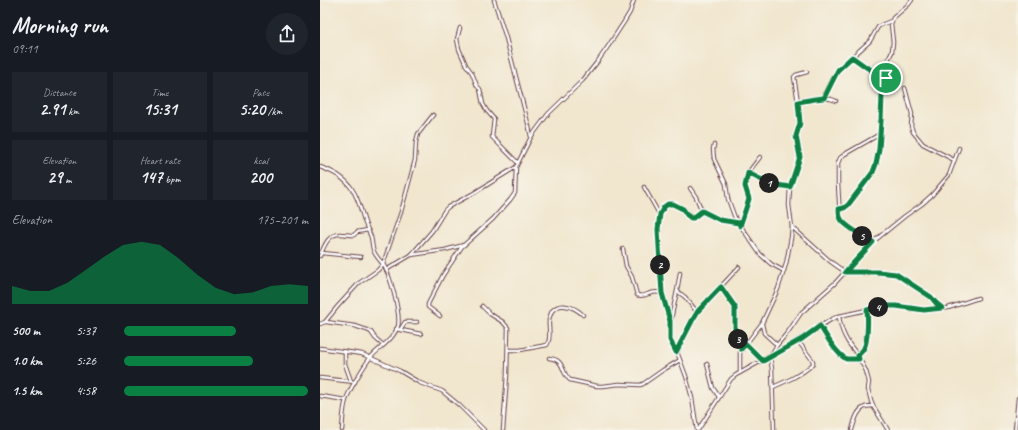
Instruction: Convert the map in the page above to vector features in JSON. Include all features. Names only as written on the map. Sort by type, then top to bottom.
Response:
[{"type":"street","points":[[494,0],[506,38],[531,138]]},
{"type":"street","points":[[440,316],[428,307],[428,304],[443,275],[464,245],[493,219],[515,193],[516,167],[531,138],[548,114],[583,80],[598,61],[630,12],[634,0]]},
{"type":"street","points":[[824,98],[838,70],[871,39],[881,24],[892,21],[912,0]]},
{"type":"street","points":[[839,209],[848,205],[873,172],[876,164],[882,113],[882,95],[887,74],[886,64],[892,52],[894,42],[891,28],[892,21]]},
{"type":"street","points":[[460,28],[457,39],[459,48],[466,66],[480,90],[483,104],[495,122],[492,137],[518,163]]},
{"type":"street","points":[[852,57],[886,78]]},
{"type":"street","points":[[741,349],[762,323],[778,289],[784,271],[792,227],[789,205],[790,187],[800,157],[796,136],[800,123],[795,76],[807,72]]},
{"type":"street","points":[[905,88],[912,114],[911,126],[913,132],[923,144],[954,160]]},
{"type":"street","points":[[798,102],[824,98],[836,101]]},
{"type":"street","points":[[320,324],[325,322],[359,283],[378,270],[383,264],[401,212],[415,160],[418,134],[433,115]]},
{"type":"street","points":[[873,242],[843,222],[840,217],[838,163],[840,158],[845,154],[880,134]]},
{"type":"street","points":[[714,145],[714,159],[726,184],[732,212],[760,254],[771,264],[784,271]]},
{"type":"street","points":[[774,430],[773,387],[770,357],[777,344],[788,332],[801,313],[834,284],[873,242],[932,195],[949,175],[959,148]]},
{"type":"street","points":[[740,224],[749,199],[745,186],[748,173],[760,157]]},
{"type":"street","points":[[320,167],[331,171],[348,183],[352,188],[360,206],[371,239],[372,248],[386,270],[393,290],[397,309],[398,321],[392,336],[370,358],[353,382],[346,400],[342,430]]},
{"type":"street","points":[[386,270],[411,255],[432,231],[448,207],[516,167]]},
{"type":"street","points":[[748,173],[777,186],[790,187]]},
{"type":"street","points":[[644,187],[655,208],[660,214]]},
{"type":"street","points":[[690,188],[702,211],[720,220],[740,224]]},
{"type":"street","points":[[670,321],[662,293],[658,229],[660,214],[664,207],[668,204],[673,204],[683,209],[691,218],[702,211]]},
{"type":"street","points":[[792,227],[831,262],[845,272],[878,272],[896,274],[931,297],[942,308]]},
{"type":"street","points":[[361,257],[321,255],[332,235],[354,235],[357,232],[368,230]]},
{"type":"street","points":[[411,255],[445,250],[464,245]]},
{"type":"street","points":[[624,249],[626,266],[632,277],[637,295],[643,296],[652,292],[662,293]]},
{"type":"street","points":[[676,352],[692,321],[739,267]]},
{"type":"street","points":[[680,273],[670,321],[670,340],[686,376],[692,398],[697,430]]},
{"type":"street","points":[[721,287],[735,307],[735,328],[741,349],[740,373]]},
{"type":"street","points":[[677,291],[685,297],[698,313]]},
{"type":"street","points":[[697,430],[731,379],[798,341],[832,319],[839,316],[885,306],[924,310],[948,308],[978,298]]},
{"type":"street","points":[[508,350],[520,350],[547,345],[549,342],[549,319],[556,307],[562,305],[570,307],[579,310],[583,315]]},
{"type":"street","points":[[482,306],[490,314],[503,322],[508,328],[503,430]]},
{"type":"street","points":[[858,355],[865,345],[868,317],[867,310]]},
{"type":"street","points":[[839,316],[840,325],[843,332],[865,368],[870,382],[868,393],[873,406],[888,430]]},
{"type":"street","points":[[325,322],[355,326],[366,330],[383,345]]},
{"type":"street","points":[[400,330],[405,322],[417,322]]},
{"type":"street","points":[[762,323],[764,333]]},
{"type":"street","points":[[820,326],[844,358],[859,359]]},
{"type":"street","points":[[396,329],[421,334]]},
{"type":"street","points":[[756,331],[764,333],[777,344]]},
{"type":"street","points":[[773,387],[798,376],[813,364],[813,361],[798,341]]},
{"type":"street","points":[[746,344],[763,361]]},
{"type":"street","points":[[320,348],[362,354],[400,370],[420,383],[442,391],[484,430]]},
{"type":"street","points":[[345,351],[345,364],[353,382]]},
{"type":"street","points":[[549,358],[555,358],[558,360],[570,380],[597,386],[619,384],[640,385],[680,360]]},
{"type":"street","points":[[707,364],[713,388],[719,397]]},
{"type":"street","points":[[320,378],[353,382]]},
{"type":"street","points":[[320,396],[346,400]]},
{"type":"street","points":[[1015,430],[1018,398]]},
{"type":"street","points":[[852,430],[861,409],[864,407],[873,406]]},
{"type":"route","points":[[852,57],[886,78],[882,95],[879,149],[876,164],[870,176],[848,205],[839,209],[840,217],[843,222],[873,242],[845,272],[878,272],[896,274],[919,288],[942,308],[924,310],[885,306],[867,310],[868,317],[865,345],[858,355],[859,359],[844,358],[820,326],[802,339],[763,361],[746,344],[741,349],[734,324],[735,307],[721,287],[698,311],[676,352],[670,340],[670,321],[662,293],[658,229],[660,214],[664,207],[668,204],[673,204],[683,209],[691,218],[702,211],[720,220],[739,223],[740,226],[741,220],[746,212],[749,199],[745,186],[748,173],[758,179],[777,186],[790,187],[800,157],[796,139],[800,123],[798,102],[824,98],[838,70],[852,57]]}]
